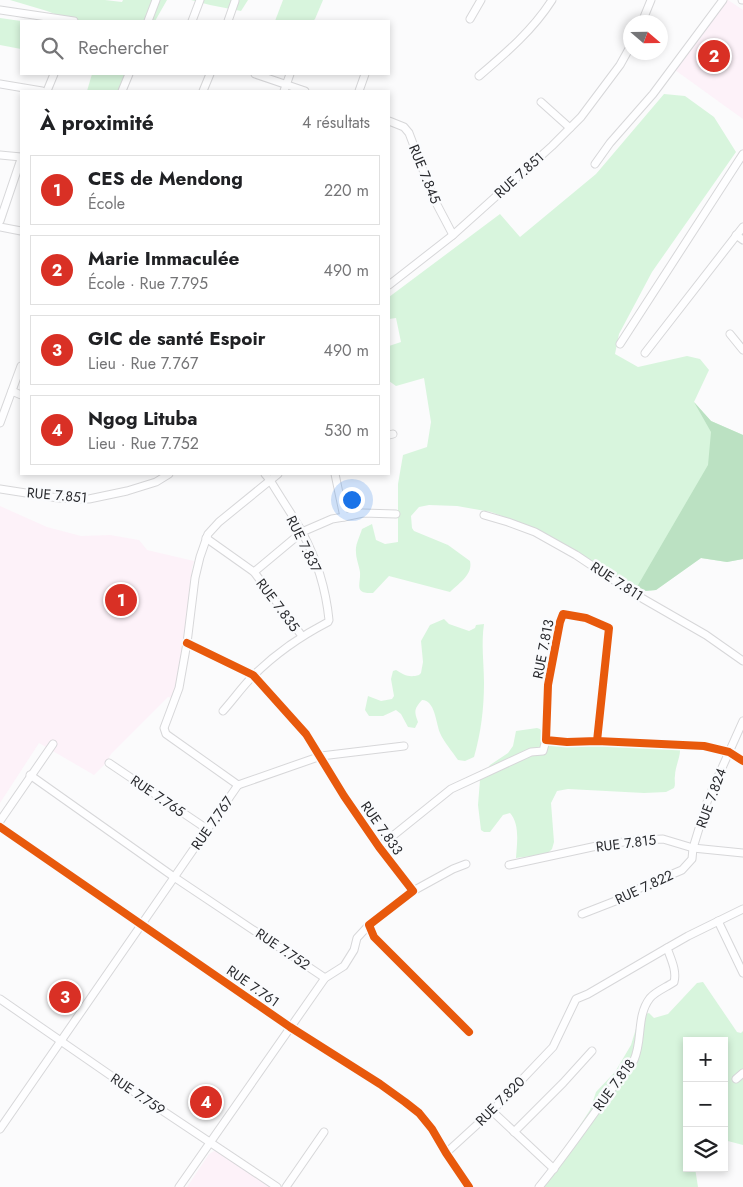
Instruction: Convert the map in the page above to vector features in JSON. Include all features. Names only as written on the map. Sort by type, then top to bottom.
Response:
[{"type":"street","points":[[148,20],[156,0]]},
{"type":"street","points":[[192,20],[200,0]]},
{"type":"street","points":[[470,19],[481,0]]},
{"type":"street","points":[[479,76],[510,50],[544,13],[552,0]]},
{"type":"street","points":[[645,15],[651,0]]},
{"type":"street","points":[[595,164],[610,143],[653,94],[723,0]]},
{"type":"street","points":[[228,20],[234,1]]},
{"type":"street","points":[[0,10],[66,20]]},
{"type":"street","name":"RUE 7.851","points":[[390,282],[453,235],[552,146],[581,116],[603,89],[623,60]]},
{"type":"street","points":[[47,90],[54,75]]},
{"type":"street","points":[[122,90],[128,75]]},
{"type":"street","points":[[203,90],[210,75]]},
{"type":"street","points":[[257,75],[285,88],[298,90]]},
{"type":"street","points":[[285,88],[290,75]]},
{"type":"street","points":[[359,90],[365,75]]},
{"type":"street","points":[[0,84],[36,90]]},
{"type":"street","points":[[542,102],[570,128]]},
{"type":"street","name":"RUE 7.845","points":[[390,121],[404,127],[408,133],[434,199],[453,235]]},
{"type":"street","points":[[620,344],[743,154]]},
{"type":"street","points":[[0,155],[20,158]]},
{"type":"street","points":[[0,222],[20,161]]},
{"type":"street","points":[[0,227],[20,231]]},
{"type":"street","points":[[645,353],[743,227]]},
{"type":"street","points":[[736,235],[743,240]]},
{"type":"street","points":[[730,334],[743,350]]},
{"type":"street","points":[[0,423],[20,369]]},
{"type":"street","points":[[12,391],[20,395]]},
{"type":"street","name":"RUE 7.851","points":[[0,489],[58,498],[89,499],[127,492],[156,482],[166,475]]},
{"type":"street","points":[[335,475],[344,517]]},
{"type":"street","name":"RUE 7.837","points":[[267,477],[302,532],[321,576],[329,620],[302,636]]},
{"type":"street","name":"RUE 7.767","points":[[0,1129],[238,785],[166,734],[164,728],[179,688],[195,578],[206,538],[219,522],[267,477]]},
{"type":"street","points":[[254,572],[302,532],[332,519],[363,513],[396,514]]},
{"type":"street","name":"RUE 7.811","points":[[484,514],[534,532],[576,555],[634,593],[706,635],[743,661]]},
{"type":"street","name":"RUE 7.835","points":[[206,538],[254,572],[302,636]]},
{"type":"street","name":"RUE 7.813","points":[[546,740],[548,685],[562,614],[586,618],[609,628],[597,741]]},
{"type":"street","points":[[222,711],[254,675],[302,636]]},
{"type":"street","name":"RUE 7.833","points":[[187,643],[254,675],[306,734],[344,796],[379,847],[413,891]]},
{"type":"street","name":"RUE 7.824","points":[[693,848],[708,798],[743,721]]},
{"type":"street","points":[[379,847],[451,789],[532,752],[543,751],[546,740],[704,746],[729,752],[743,761]]},
{"type":"street","points":[[0,820],[53,744]]},
{"type":"street","points":[[238,785],[321,756],[404,746]]},
{"type":"street","name":"RUE 7.765","points":[[108,763],[207,829]]},
{"type":"street","name":"RUE 7.752","points":[[30,775],[174,877],[325,978],[179,1187]]},
{"type":"street","name":"RUE 7.761","points":[[0,827],[290,1027],[380,1084],[419,1113],[432,1129],[469,1187]]},
{"type":"street","name":"RUE 7.815","points":[[508,865],[606,844],[642,840],[663,839],[693,848],[743,852]]},
{"type":"street","name":"RUE 7.822","points":[[582,914],[618,900],[642,887],[682,870],[692,859],[693,848]]},
{"type":"street","points":[[325,978],[344,966],[354,950],[357,938],[369,925],[413,891],[466,864]]},
{"type":"street","points":[[667,948],[743,909]]},
{"type":"street","points":[[718,921],[743,972]]},
{"type":"street","points":[[369,925],[374,937],[469,1032]]},
{"type":"street","name":"RUE 7.820","points":[[446,1153],[492,1111],[553,1047],[576,999],[588,994],[667,948]]},
{"type":"street","name":"RUE 7.818","points":[[539,1187],[571,1147],[599,1105],[634,1060],[638,1052],[642,1014],[648,1001],[652,996],[674,982],[674,970],[667,948]]},
{"type":"street","name":"RUE 7.759","points":[[0,999],[277,1187]]},
{"type":"street","points":[[514,1132],[592,1051]]},
{"type":"street","points":[[736,1079],[743,1073]]},
{"type":"street","points":[[492,1111],[554,1169]]},
{"type":"street","points":[[286,1187],[324,1132]]},
{"type":"shaded area","points":[[725,0],[743,10],[743,119],[675,70]]},
{"type":"shaded area","points":[[0,506],[47,527],[81,536],[110,535],[139,540],[147,550],[194,561],[186,632],[173,698],[168,697],[111,754],[106,763],[94,775],[39,743],[0,803]]},
{"type":"shaded area","points":[[216,1150],[271,1187],[187,1187],[209,1154]]},
{"type":"green space","points":[[10,0],[105,0],[122,2],[123,0],[167,0],[156,20],[70,20]]},
{"type":"green space","points":[[191,0],[248,0],[241,11]]},
{"type":"green space","points":[[283,0],[323,0],[314,20],[275,20]]},
{"type":"green space","points":[[0,18],[20,21],[20,49],[0,45]]},
{"type":"green space","points":[[92,75],[132,75],[124,90],[87,90]]},
{"type":"green space","points":[[664,94],[685,96],[714,117],[736,152],[652,272],[619,334],[615,354],[638,367],[687,356],[700,359],[709,370],[694,402],[711,421],[743,435],[743,559],[727,562],[701,558],[656,590],[634,592],[586,559],[518,522],[491,512],[457,506],[429,505],[419,507],[411,516],[412,528],[414,531],[448,545],[470,561],[467,575],[450,592],[389,576],[373,593],[363,592],[359,587],[360,572],[356,557],[357,543],[362,529],[372,524],[376,540],[385,544],[398,542],[398,484],[403,455],[427,447],[431,422],[424,378],[396,386],[390,382],[390,346],[401,342],[396,318],[390,319],[390,296],[500,214],[520,237],[596,174]]},
{"type":"green space","points":[[694,402],[711,421],[743,435],[743,559],[727,562],[701,558],[656,590],[634,592],[708,465],[711,432]]},
{"type":"green space","points":[[444,619],[449,624],[469,631],[475,628],[476,625],[484,624],[482,720],[474,757],[465,761],[458,760],[444,740],[432,708],[426,701],[422,700],[416,708],[415,713],[418,722],[415,728],[408,727],[401,714],[396,710],[383,716],[369,716],[365,710],[368,696],[381,701],[392,699],[394,696],[391,679],[393,671],[396,670],[409,676],[421,673],[423,662],[421,641],[430,625]]},
{"type":"green space","points":[[537,728],[544,735],[565,742],[680,747],[674,788],[666,792],[644,793],[568,789],[557,791],[551,803],[554,842],[552,849],[547,854],[516,858],[517,828],[510,813],[503,815],[490,832],[481,830],[478,805],[480,780],[490,765],[508,753],[513,746],[516,731]]},
{"type":"green space","points":[[703,982],[737,1032],[741,1033],[743,1031],[743,1145],[728,1141],[728,1037],[683,1037],[683,1172],[696,1172],[698,1187],[544,1187],[556,1169],[560,1156],[590,1110],[596,1092],[615,1072],[631,1045],[638,1022],[645,1014],[649,1013],[654,1018],[668,1014],[697,983]]},
{"type":"cycle path","points":[[597,741],[609,628],[586,618],[563,614],[548,685],[546,740],[704,746],[729,752],[743,761]]},
{"type":"cycle path","points":[[187,643],[253,675],[306,734],[344,796],[379,847],[413,891],[369,925],[374,937],[469,1032]]},
{"type":"cycle path","points":[[0,827],[290,1027],[405,1102],[419,1113],[432,1129],[469,1187]]},
{"type":"place","name":"Marie Immaculée","points":[[714,56]]},
{"type":"place","name":"CES de Mendong","points":[[121,600]]},
{"type":"place","name":"GIC de santé Espoir","points":[[65,997]]},
{"type":"place","name":"Ngog Lituba","points":[[206,1102]]}]
